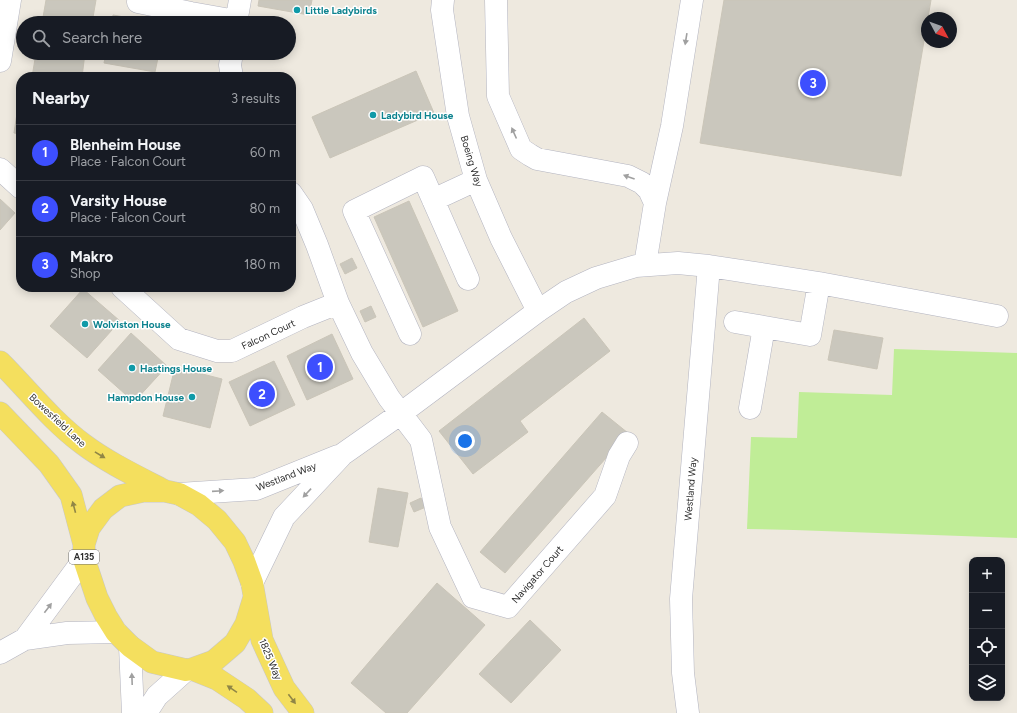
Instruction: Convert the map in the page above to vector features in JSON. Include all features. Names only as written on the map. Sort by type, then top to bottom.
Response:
[{"type":"main road","name":"Bowesfield Lane","points":[[0,362],[43,409],[83,444],[120,467],[172,493]]},
{"type":"main road","name":"A135","points":[[0,413],[49,464],[71,495],[84,552],[97,598],[106,616],[123,639],[152,662],[189,669],[217,679],[247,699],[262,713]]},
{"type":"main road","name":"A135","points":[[84,552],[89,528],[103,509],[120,496],[143,491],[172,493],[198,505],[217,520],[235,542],[244,561],[253,591]]},
{"type":"main road","points":[[189,669],[214,661],[235,643],[246,624],[253,591]]},
{"type":"main road","name":"1825 Way","points":[[253,591],[262,640],[284,688],[303,713]]},
{"type":"street","points":[[0,61],[10,0]]},
{"type":"street","name":"Boeing Way","points":[[443,0],[442,10],[458,116],[476,180],[501,238],[538,311]]},
{"type":"street","points":[[496,0],[498,96],[521,149],[537,159],[628,176],[642,183],[649,190],[655,203]]},
{"type":"street","points":[[645,266],[655,203],[672,126],[692,0]]},
{"type":"street","points":[[138,2],[191,14],[237,15]]},
{"type":"street","points":[[231,60],[231,72]]},
{"type":"street","points":[[0,169],[16,183]]},
{"type":"street","points":[[410,334],[354,211],[423,177],[468,279]]},
{"type":"street","points":[[433,200],[476,180]]},
{"type":"street","points":[[296,200],[302,209],[314,238],[338,303],[362,353],[400,414]]},
{"type":"street","name":"Westland Way","points":[[253,591],[284,517],[343,454],[400,414],[538,311],[566,292],[596,278],[636,266],[678,263],[709,266],[819,283],[997,316]]},
{"type":"street","name":"Westland Way","points":[[688,713],[683,673],[680,599],[709,266]]},
{"type":"street","points":[[735,322],[810,335],[819,283]]},
{"type":"street","name":"Falcon Court","points":[[127,292],[179,339],[217,351],[232,351],[303,317],[338,303]]},
{"type":"street","points":[[750,408],[764,327]]},
{"type":"street","name":"Navigator Court","points":[[400,414],[421,440],[440,527],[473,597],[508,607],[605,496],[620,456],[627,443]]},
{"type":"street","name":"Westland Way","points":[[172,493],[256,489],[343,454]]},
{"type":"street","points":[[25,639],[84,552]]},
{"type":"street","points":[[0,653],[25,639],[67,633],[123,639],[133,713]]},
{"type":"street","points":[[146,713],[157,696],[189,669]]},
{"type":"green space","points":[[894,349],[1017,353],[1017,538],[747,529],[751,437],[797,438],[799,392],[892,395]]},
{"type":"building","points":[[46,0],[96,0],[93,16],[43,16]]},
{"type":"building","name":"Little Ladybirds","points":[[259,0],[312,0],[309,15],[258,6]]},
{"type":"building","points":[[724,0],[931,0],[929,12],[921,12],[921,48],[923,48],[901,176],[700,143]]},
{"type":"building","points":[[35,60],[84,60],[83,72],[33,72]]},
{"type":"building","points":[[105,60],[158,60],[155,72],[104,63]]},
{"type":"building","name":"Ladybird House","points":[[416,71],[434,113],[330,158],[312,117]]},
{"type":"building","points":[[16,120],[16,133],[14,133]]},
{"type":"building","points":[[0,199],[15,213],[0,230]]},
{"type":"building","points":[[409,201],[458,311],[423,327],[374,217]]},
{"type":"building","points":[[352,258],[357,268],[345,274],[340,264]]},
{"type":"building","name":"Wolviston House","points":[[80,292],[86,292],[120,321],[87,358],[50,326]]},
{"type":"building","points":[[371,306],[376,317],[365,322],[360,311]]},
{"type":"building","points":[[584,318],[610,351],[520,421],[528,432],[473,474],[439,431]]},
{"type":"building","points":[[834,330],[883,338],[877,369],[828,360]]},
{"type":"building","name":"Hastings House","points":[[131,333],[167,366],[134,402],[98,370]]},
{"type":"building","points":[[332,334],[353,379],[307,400],[287,356]]},
{"type":"building","points":[[274,361],[295,405],[250,426],[229,382]]},
{"type":"building","name":"Hampdon House","points":[[175,367],[222,379],[210,428],[163,416]]},
{"type":"building","points":[[602,412],[628,433],[505,573],[480,552]]},
{"type":"building","points":[[378,488],[408,493],[398,547],[369,542]]},
{"type":"building","points":[[421,498],[426,507],[414,512],[410,503]]},
{"type":"building","points":[[437,583],[485,625],[407,713],[386,713],[351,683]]},
{"type":"building","points":[[530,620],[561,650],[511,703],[479,674]]},
{"type":"place","name":"Little Ladybirds","points":[[297,10]]},
{"type":"place","name":"Makro","points":[[813,83]]},
{"type":"place","name":"Ladybird House","points":[[373,115]]},
{"type":"place","name":"Wolviston House","points":[[85,324]]},
{"type":"place","name":"Blenheim House","points":[[320,367]]},
{"type":"place","name":"Hastings House","points":[[132,368]]},
{"type":"place","name":"Varsity House","points":[[262,394]]},
{"type":"place","name":"Hampdon House","points":[[192,397]]}]
